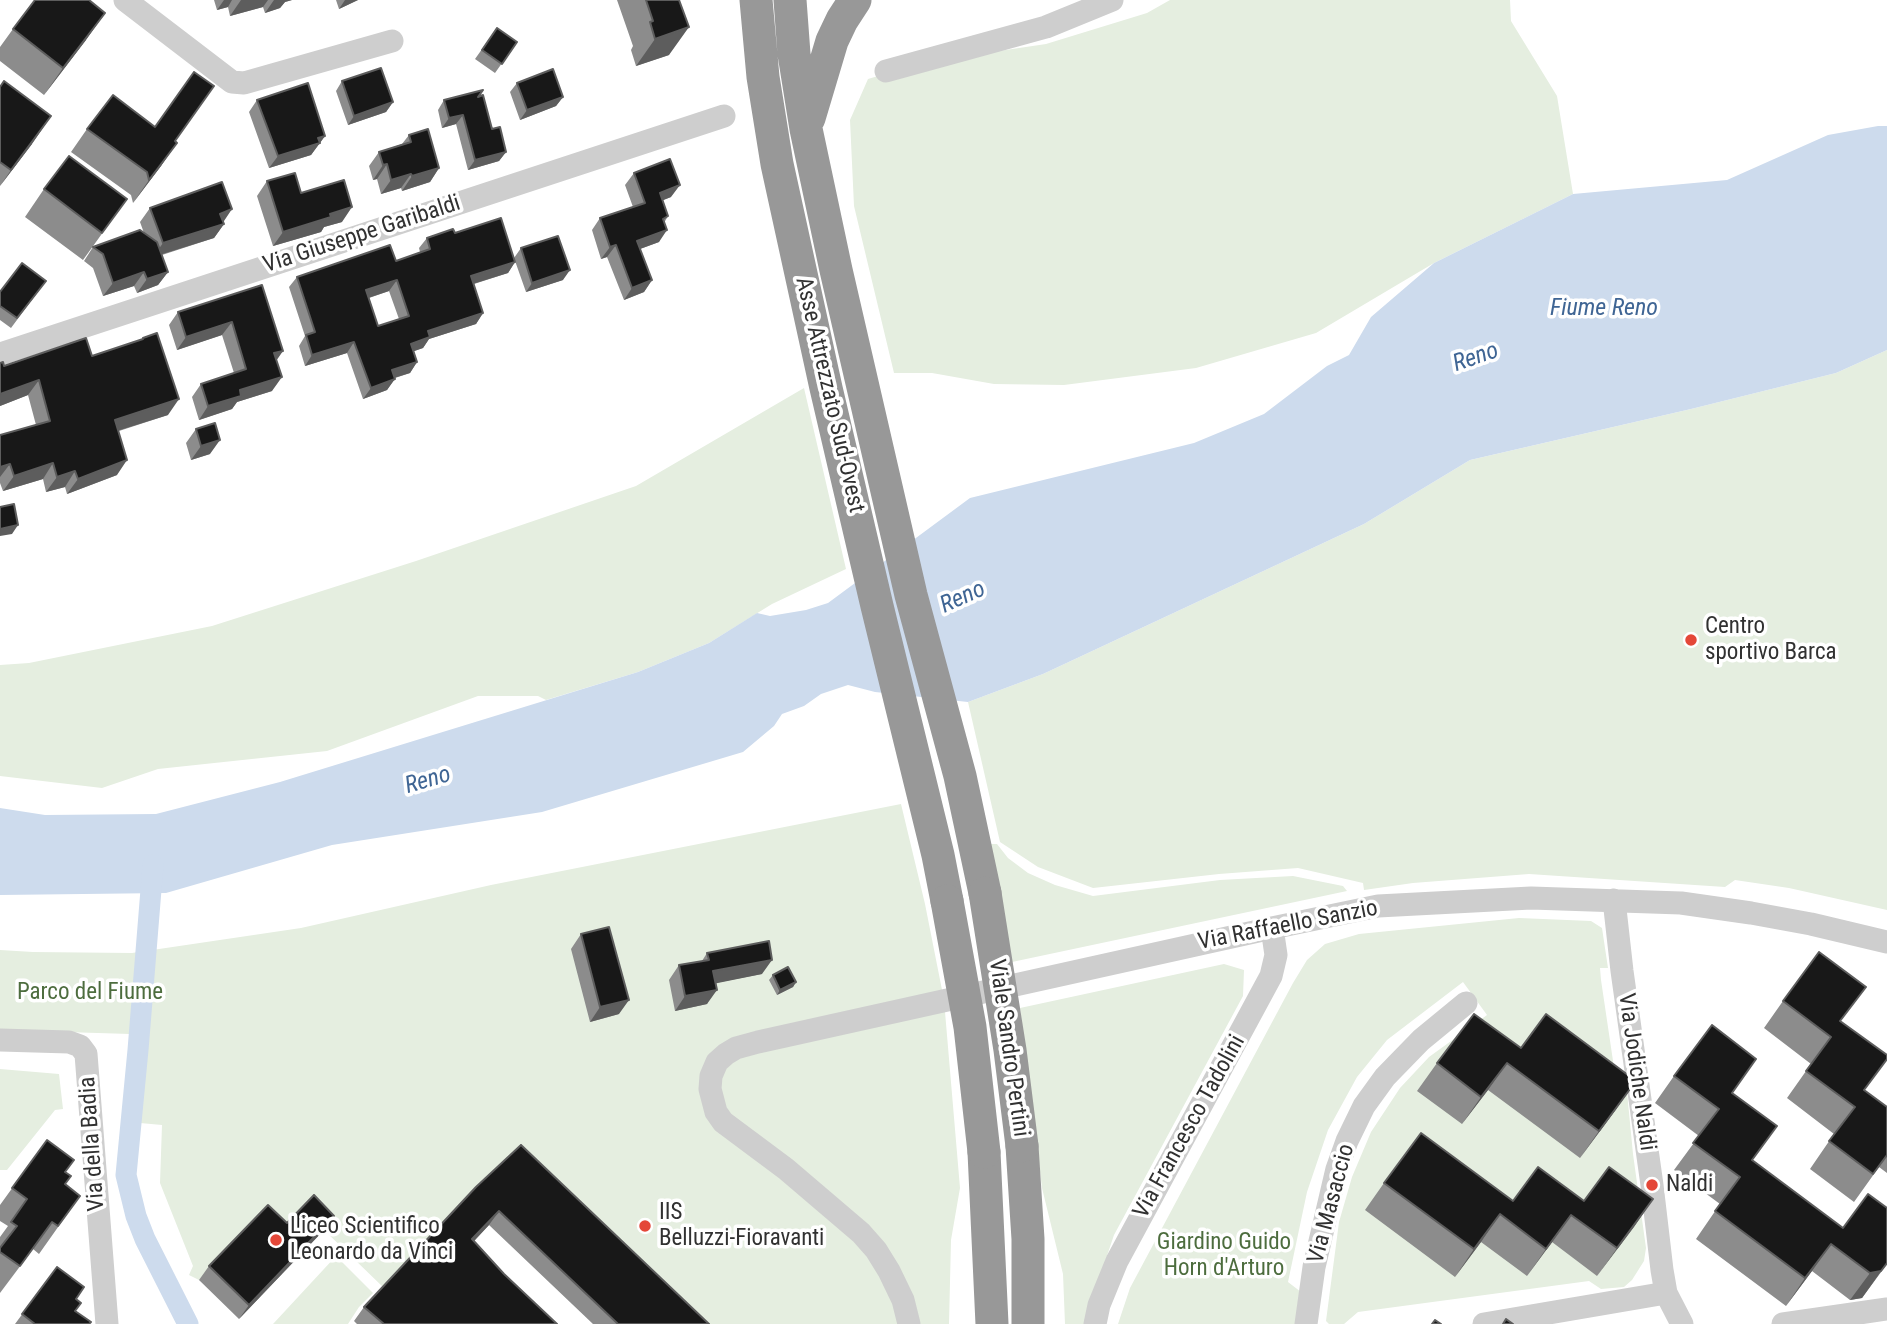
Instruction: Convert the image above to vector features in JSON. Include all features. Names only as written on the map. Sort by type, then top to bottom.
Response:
[{"type":"highway","name":"Asse Attrezzato Sud-Ovest","points":[[790,0],[794,54],[806,129],[836,270],[911,595],[960,776]]},
{"type":"highway","points":[[806,129],[832,41],[855,0]]},
{"type":"highway","name":"Asse Attrezzato Sud-Ovest","points":[[755,1],[763,77],[777,164],[877,606],[921,786]]},
{"type":"highway","name":"Viale Sandro Pertini","points":[[960,776],[985,893],[1022,1146],[1028,1239],[1028,1324]]},
{"type":"highway","name":"Viale Sandro Pertini","points":[[921,786],[947,901],[970,1027],[984,1166],[992,1324]]},
{"type":"highway","points":[[969,1324],[984,1166]]},
{"type":"highway","points":[[1028,1239],[1046,1324]]},
{"type":"street","points":[[125,0],[232,82],[244,83],[392,41]]},
{"type":"street","points":[[887,71],[1046,27],[1112,0]]},
{"type":"street","name":"Via Giuseppe Garibaldi","points":[[0,354],[724,116]]},
{"type":"street","name":"Via Raffaello Sanzio","points":[[909,1324],[904,1300],[889,1271],[861,1233],[786,1169],[723,1122],[716,1112],[710,1089],[711,1076],[717,1062],[726,1054],[736,1048],[758,1042],[1272,928],[1361,909],[1415,903],[1531,898],[1681,904],[1811,924],[1887,942]]},
{"type":"street","name":"Via Jodiche Naldi","points":[[1614,900],[1662,1270],[1667,1293],[1682,1324]]},
{"type":"street","name":"Via Francesco Tadolini","points":[[1095,1324],[1099,1306],[1117,1261],[1267,983],[1276,955],[1272,928]]},
{"type":"street","name":"Via Masaccio","points":[[1306,1324],[1314,1268],[1337,1169],[1364,1106],[1385,1077],[1420,1040],[1466,1003]]},
{"type":"street","name":"Via della Badia","points":[[0,1041],[69,1042],[80,1046],[86,1054],[107,1324]]},
{"type":"street","points":[[1484,1324],[1667,1293]]},
{"type":"street","points":[[1783,1324],[1887,1309]]},
{"type":"green space","points":[[1170,0],[1510,0],[1511,21],[1557,96],[1573,194],[1434,263],[1316,333],[1196,368],[1064,385],[994,384],[932,373],[894,373],[854,206],[850,120],[868,79],[925,62],[1046,44],[1147,13]]},
{"type":"green space","points":[[1887,350],[1887,910],[1789,888],[1735,880],[1725,887],[1529,874],[1413,883],[1364,890],[1363,883],[1298,868],[1093,888],[1038,867],[1000,842],[968,702],[1043,674],[1364,524],[1470,460],[1836,373]]},
{"type":"green space","points":[[804,388],[846,569],[772,604],[709,643],[638,672],[546,700],[538,696],[478,696],[327,751],[158,769],[102,788],[0,776],[0,665],[29,663],[212,626],[416,561],[636,486]]},
{"type":"green space","points":[[901,804],[944,1000],[960,1188],[951,1240],[949,1324],[683,1324],[511,1160],[384,1288],[324,1230],[277,1237],[258,1219],[199,1280],[189,1275],[193,1266],[160,1183],[162,1125],[129,1122],[130,1034],[0,1030],[0,950],[132,953],[301,928],[491,885]]},
{"type":"green space","points":[[989,844],[997,844],[1008,858],[1028,873],[1055,885],[1093,896],[1220,880],[1293,876],[1343,886],[1347,891],[1012,962]]},
{"type":"green space","name":"Giardino Guido Horn d'Arturo","points":[[1519,918],[1591,921],[1602,928],[1608,968],[1600,968],[1601,980],[1616,1081],[1627,1092],[1646,1248],[1644,1261],[1632,1280],[1624,1287],[1601,1289],[1589,1281],[1358,1312],[1344,1324],[1329,1324],[1326,1321],[1339,1222],[1352,1177],[1371,1132],[1400,1088],[1429,1057],[1487,1015],[1463,982],[1387,1040],[1357,1077],[1328,1130],[1307,1192],[1288,1282],[1301,1292],[1295,1324],[1118,1324],[1130,1288],[1307,960],[1325,944],[1359,934]]},
{"type":"green space","points":[[1224,964],[1244,970],[1243,996],[1114,1235],[1084,1324],[1065,1324],[1063,1274],[1042,1188],[1020,1008]]},
{"type":"green space","name":"Parco del Fiume","points":[[0,1069],[59,1074],[63,1109],[55,1110],[7,1170],[0,1170]]},
{"type":"green space","points":[[336,1256],[373,1293],[359,1307],[348,1324],[273,1324]]},
{"type":"water","name":"Fiume Reno","points":[[1887,126],[1887,350],[1836,373],[1470,460],[1364,524],[1043,674],[968,702],[875,692],[848,685],[821,694],[804,706],[782,714],[774,726],[743,752],[542,812],[332,845],[166,893],[0,895],[0,808],[45,815],[156,814],[280,782],[638,672],[709,643],[757,613],[770,616],[828,603],[970,498],[1194,443],[1264,414],[1327,366],[1349,355],[1371,317],[1434,263],[1573,194],[1727,180],[1828,135]]},
{"type":"building","points":[[35,0],[89,0],[105,13],[63,68],[13,29]]},
{"type":"building","points":[[646,0],[679,0],[689,27],[655,39]]},
{"type":"building","points":[[497,28],[517,42],[502,64],[482,50]]},
{"type":"building","points":[[381,68],[393,102],[354,116],[342,81]]},
{"type":"building","points":[[553,69],[563,97],[527,110],[517,83]]},
{"type":"building","points":[[194,72],[214,86],[149,180],[147,172],[87,129],[113,95],[155,127]]},
{"type":"building","points":[[4,81],[51,116],[11,170],[0,162],[0,87]]},
{"type":"building","points":[[308,83],[325,136],[318,138],[320,143],[278,156],[257,100]]},
{"type":"building","points":[[483,90],[478,97],[483,95],[492,129],[500,127],[506,152],[475,160],[463,115],[449,118],[444,100]]},
{"type":"building","points":[[428,129],[439,168],[391,180],[387,164],[383,165],[379,152],[411,142],[409,135]]},
{"type":"building","points":[[69,156],[127,199],[102,233],[44,189]]},
{"type":"building","points":[[670,159],[680,185],[660,193],[668,216],[663,219],[667,230],[637,241],[652,280],[632,288],[616,245],[610,247],[600,218],[645,203],[634,173]]},
{"type":"building","points":[[295,173],[301,193],[344,180],[352,207],[330,214],[331,217],[283,232],[267,181]]},
{"type":"building","points":[[222,182],[232,209],[220,214],[224,224],[163,243],[150,208]]},
{"type":"building","points":[[501,218],[515,262],[471,276],[483,313],[428,331],[430,337],[411,344],[417,362],[392,370],[395,379],[371,388],[354,342],[312,355],[306,335],[315,332],[297,277],[390,245],[396,261],[430,249],[427,238],[453,229],[455,233]],"holes":[[[397,280],[409,316],[378,326],[366,290]]]},
{"type":"building","points":[[140,230],[157,242],[168,272],[147,279],[144,272],[113,283],[103,254],[93,247]]},
{"type":"building","points":[[558,236],[570,270],[532,283],[521,248]]},
{"type":"building","points":[[22,263],[46,281],[17,318],[0,306],[0,292]]},
{"type":"building","points":[[262,285],[283,351],[274,353],[282,377],[240,390],[241,396],[208,406],[201,384],[246,369],[232,322],[186,337],[178,312]]},
{"type":"building","points":[[157,333],[179,399],[115,420],[127,460],[78,479],[75,471],[57,477],[53,463],[14,476],[10,464],[0,467],[0,435],[50,421],[39,380],[0,394],[0,363],[3,362],[4,366],[86,338],[92,356]]},
{"type":"building","points":[[215,423],[220,440],[201,446],[196,429]]},
{"type":"building","points":[[14,504],[18,525],[0,529],[0,507]]},
{"type":"building","points":[[609,927],[629,1000],[600,1007],[581,934]]},
{"type":"building","points":[[769,941],[772,960],[713,971],[717,990],[685,996],[679,965],[709,960],[707,953]]},
{"type":"building","points":[[1819,952],[1866,987],[1840,1021],[1887,1055],[1887,1059],[1864,1090],[1887,1107],[1887,1155],[1873,1174],[1829,1141],[1855,1107],[1806,1071],[1831,1037],[1783,1001]]},
{"type":"building","points":[[788,967],[796,982],[780,990],[773,975]]},
{"type":"building","points":[[1474,1014],[1521,1048],[1546,1014],[1636,1081],[1599,1131],[1507,1063],[1481,1097],[1437,1063]]},
{"type":"building","points":[[1712,1025],[1756,1059],[1732,1093],[1777,1126],[1752,1160],[1843,1228],[1868,1194],[1887,1208],[1887,1263],[1881,1271],[1870,1273],[1831,1244],[1805,1278],[1715,1211],[1740,1177],[1693,1143],[1719,1109],[1674,1076]]},
{"type":"building","points":[[1421,1133],[1513,1201],[1538,1167],[1584,1201],[1609,1167],[1653,1199],[1617,1248],[1571,1215],[1546,1249],[1500,1214],[1474,1249],[1384,1183]]},
{"type":"building","points":[[47,1140],[74,1160],[65,1172],[71,1176],[65,1184],[80,1196],[58,1226],[52,1222],[20,1266],[0,1252],[0,1248],[17,1226],[11,1222],[27,1199],[12,1188]]},
{"type":"building","points":[[521,1145],[709,1324],[618,1324],[499,1211],[472,1239],[504,1274],[557,1324],[384,1324],[364,1307],[476,1187]]},
{"type":"building","points":[[314,1195],[334,1216],[249,1305],[209,1266],[268,1205],[287,1223]]},
{"type":"building","points":[[57,1267],[84,1287],[76,1299],[81,1303],[75,1311],[91,1322],[89,1324],[35,1324],[22,1314]]},
{"type":"waterway","points":[[153,865],[126,1175],[145,1239],[188,1324]]},
{"type":"place","name":"Centro sportivo Barca","points":[[1691,640]]},
{"type":"place","name":"Naldi","points":[[1652,1185]]},
{"type":"place","name":"IIS Belluzzi-Fioravanti","points":[[645,1226]]},
{"type":"place","name":"Liceo Scientifico Leonardo da Vinci","points":[[276,1240]]},
{"type":"water label","name":"Reno","points":[[1476,358]]},
{"type":"water label","name":"Reno","points":[[963,598]]},
{"type":"water label","name":"Reno","points":[[428,781]]}]
